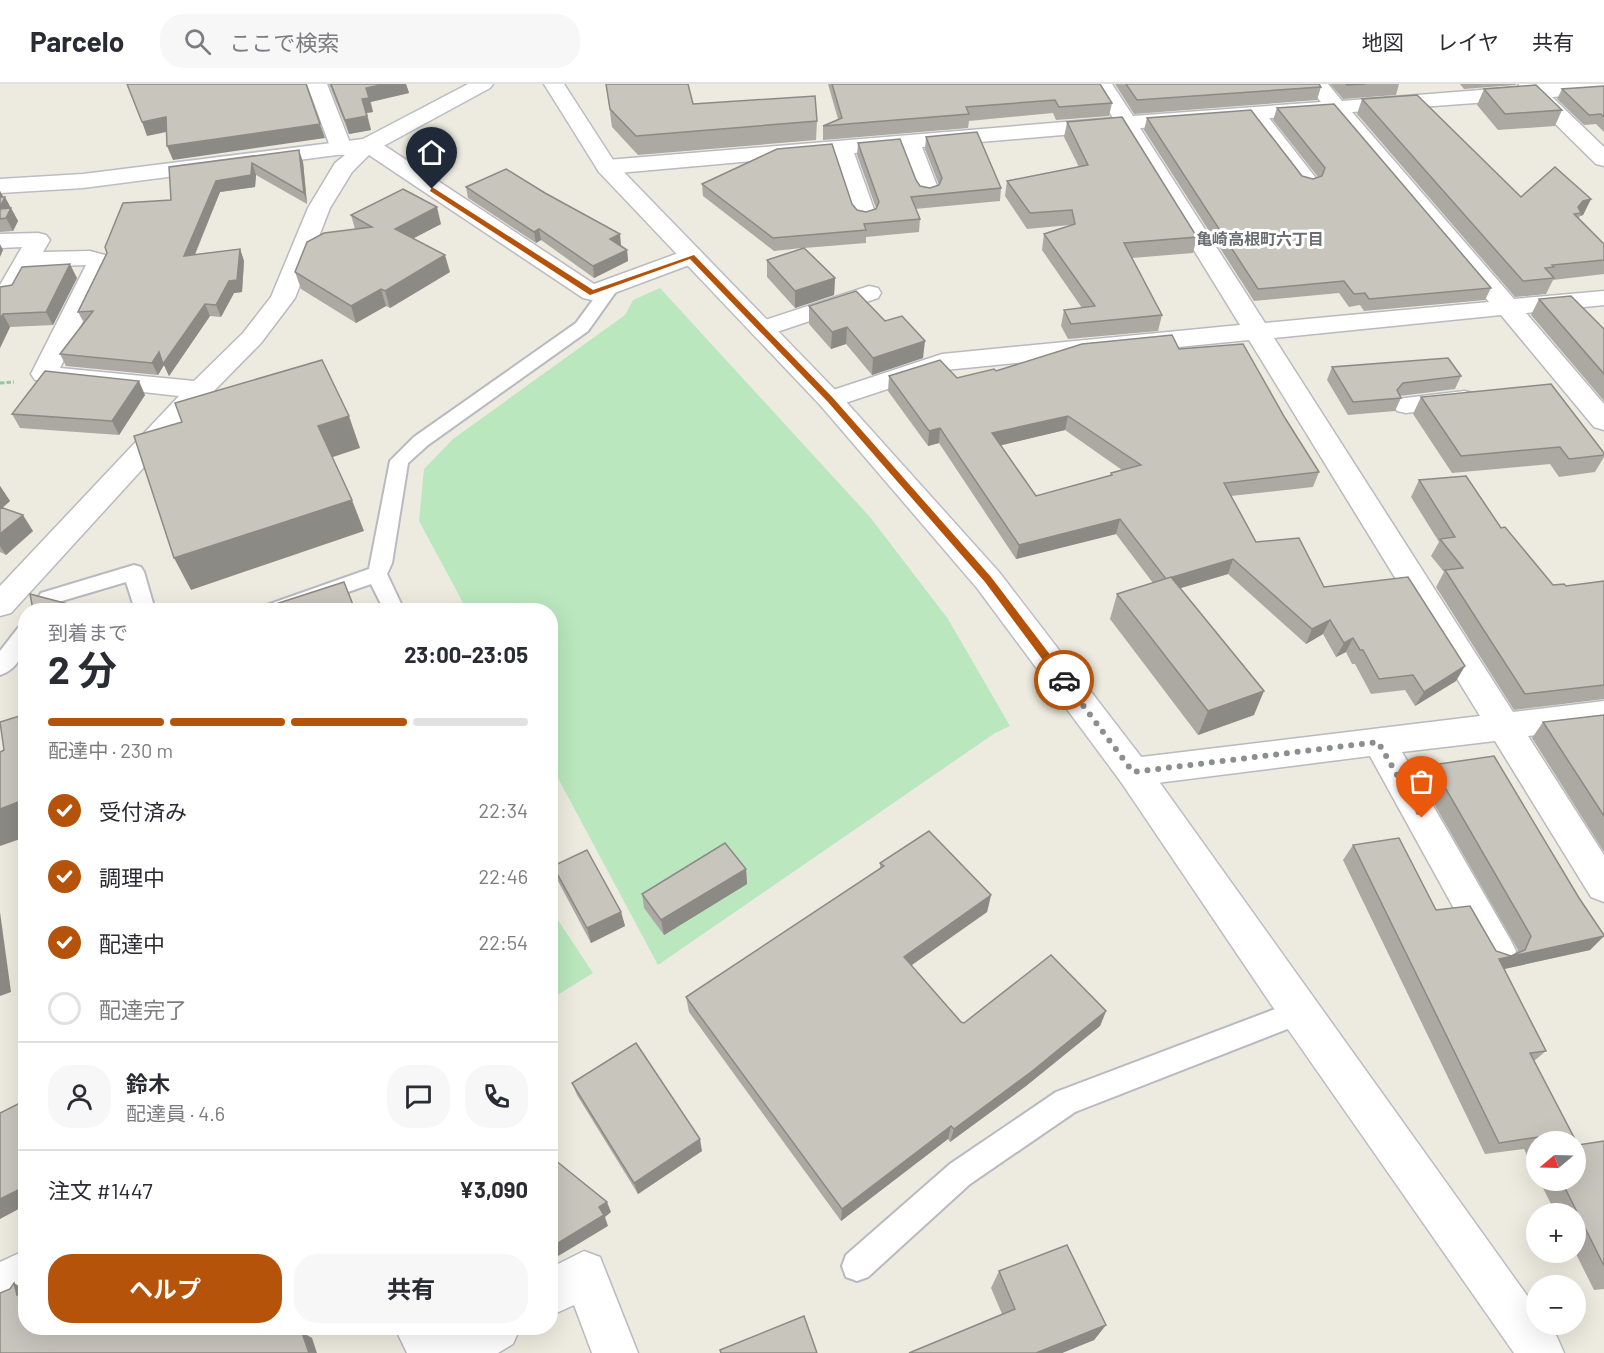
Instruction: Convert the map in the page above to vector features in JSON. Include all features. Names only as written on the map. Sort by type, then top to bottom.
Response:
[{"type":"street","points":[[318,84],[342,149]]},
{"type":"street","points":[[0,605],[14,572],[252,338],[283,298],[319,208],[342,168],[368,146],[483,84]]},
{"type":"street","points":[[554,84],[607,167],[830,400],[988,580],[1133,772],[1299,1012],[1541,1353]]},
{"type":"street","points":[[1102,84],[1604,886]]},
{"type":"street","points":[[1317,84],[1604,421]]},
{"type":"street","points":[[607,167],[1126,123],[1338,108],[1531,88],[1604,87]]},
{"type":"street","points":[[1531,88],[1604,159]]},
{"type":"street","points":[[1255,114],[1308,182]]},
{"type":"street","points":[[909,142],[928,191]]},
{"type":"street","points":[[0,186],[83,181],[368,146],[592,293],[692,256]]},
{"type":"street","points":[[841,147],[865,215]]},
{"type":"street","points":[[0,241],[38,240],[8,292],[0,292]]},
{"type":"street","points":[[26,260],[90,258],[97,260],[99,264],[44,374],[200,390]]},
{"type":"street","points":[[762,329],[868,293]]},
{"type":"street","points":[[830,400],[942,362],[1604,298]]},
{"type":"street","points":[[1541,391],[1574,387]]},
{"type":"street","points":[[1406,405],[1485,397]]},
{"type":"street","points":[[1133,772],[1604,714]]},
{"type":"street","points":[[1378,742],[1497,951]]},
{"type":"street","points":[[558,1289],[584,1273],[615,1353]]},
{"type":"street","points":[[0,1285],[18,1276]]},
{"type":"street","points":[[421,1335],[430,1353]]},
{"type":"street","points":[[456,1353],[486,1335]]},
{"type":"lane","points":[[391,603],[377,574],[381,564],[399,461],[421,441],[582,327],[612,286]]},
{"type":"lane","points":[[45,603],[48,598],[134,572],[143,603]]},
{"type":"lane","points":[[294,603],[377,574]]},
{"type":"lane","points":[[0,667],[18,644]]},
{"type":"lane","points":[[857,1266],[960,1174],[1066,1102],[1299,1012]]},
{"type":"green space","points":[[660,288],[870,517],[948,619],[1010,726],[995,733],[658,965],[558,778],[558,603],[463,603],[419,521],[424,469],[453,439],[625,315],[633,300]]},
{"type":"green space","points":[[558,920],[593,973],[558,995]]},
{"type":"building","points":[[127,84],[306,84],[320,124],[167,146],[166,117],[142,122]]},
{"type":"building","points":[[331,84],[385,84],[366,88],[369,98],[362,99],[367,116],[345,120]]},
{"type":"building","points":[[606,84],[688,84],[693,104],[815,96],[817,121],[636,136],[610,109]]},
{"type":"building","points":[[832,84],[1100,84],[1112,103],[1059,107],[1055,100],[966,107],[969,114],[823,126],[842,118]]},
{"type":"building","points":[[1126,84],[1319,84],[1321,87],[1137,100]]},
{"type":"building","points":[[1536,85],[1562,110],[1505,114],[1484,89]]},
{"type":"building","points":[[1604,86],[1604,117],[1601,114],[1589,115],[1562,89]]},
{"type":"building","points":[[1417,95],[1521,197],[1555,167],[1591,199],[1583,201],[1578,207],[1581,213],[1574,214],[1604,244],[1604,260],[1552,265],[1554,267],[1545,268],[1554,278],[1523,281],[1362,99]]},
{"type":"building","points":[[1334,104],[1491,288],[1369,299],[1365,293],[1354,294],[1344,281],[1258,289],[1147,118],[1251,110],[1302,176],[1313,179],[1322,176],[1325,168],[1277,108]]},
{"type":"building","points":[[1122,117],[1197,237],[1124,243],[1162,315],[1071,324],[1064,310],[1095,306],[1044,234],[1075,224],[1072,210],[1030,213],[1007,181],[1088,165],[1067,122]]},
{"type":"building","points":[[977,132],[1001,188],[911,197],[920,219],[864,224],[866,230],[773,238],[702,184],[777,149],[832,144],[852,204],[857,210],[866,212],[876,209],[879,202],[858,143],[900,139],[916,180],[920,186],[930,188],[939,185],[942,178],[926,137]]},
{"type":"building","points":[[299,150],[304,193],[252,163],[251,175],[216,181],[184,256],[240,249],[237,280],[229,281],[216,305],[205,304],[163,364],[159,352],[152,363],[60,354],[93,311],[78,312],[107,253],[105,247],[123,203],[171,200],[169,167]]},
{"type":"building","points":[[506,169],[620,234],[610,239],[627,250],[593,266],[539,229],[534,232],[466,187]]},
{"type":"building","points":[[403,189],[437,207],[395,229],[445,255],[385,291],[381,289],[351,306],[295,272],[307,242],[324,233],[372,227],[351,215]]},
{"type":"building","points":[[0,197],[5,197],[0,207]]},
{"type":"building","points":[[11,208],[6,218],[0,219],[0,209]]},
{"type":"building","points":[[804,248],[835,278],[795,291],[767,260]]},
{"type":"building","points":[[70,264],[46,312],[3,314],[0,319],[0,287],[12,285],[22,267]]},
{"type":"building","points":[[856,291],[885,321],[902,316],[925,341],[873,358],[847,327],[832,332],[809,306]]},
{"type":"building","points":[[1571,296],[1604,329],[1604,374],[1539,299]]},
{"type":"building","points":[[1172,335],[1179,349],[1243,344],[1319,472],[1224,483],[1256,542],[1299,538],[1324,587],[1408,577],[1465,666],[1424,692],[1413,675],[1379,679],[1363,650],[1360,650],[1353,638],[1344,643],[1330,620],[1312,629],[1233,559],[1166,579],[1120,519],[1019,545],[940,428],[929,431],[889,376],[940,360],[957,378],[994,369],[996,371],[1082,344]],"holes":[[[1068,416],[1141,465],[1036,496],[992,433]]]},
{"type":"building","points":[[1448,358],[1461,376],[1403,383],[1397,390],[1401,398],[1353,402],[1332,367]]},
{"type":"building","points":[[322,360],[349,416],[318,426],[352,500],[174,558],[134,436],[182,422],[175,403]]},
{"type":"building","points":[[45,371],[139,381],[112,421],[12,414]]},
{"type":"building","points":[[1551,384],[1604,455],[1569,459],[1560,447],[1461,456],[1421,397]]},
{"type":"building","points":[[1466,476],[1501,528],[1505,527],[1553,585],[1564,584],[1566,586],[1604,581],[1604,685],[1525,694],[1445,570],[1463,568],[1440,539],[1455,537],[1419,480]]},
{"type":"building","points":[[0,507],[23,515],[0,534]]},
{"type":"building","points":[[1171,577],[1264,691],[1208,711],[1117,594]]},
{"type":"building","points":[[344,582],[352,603],[279,603]]},
{"type":"building","points":[[30,594],[64,603],[32,603]]},
{"type":"building","points":[[1604,715],[1604,816],[1543,722]]},
{"type":"building","points":[[18,716],[18,802],[0,809],[0,752],[4,750],[0,722]]},
{"type":"building","points":[[1494,756],[1579,898],[1604,935],[1499,959],[1546,1051],[1530,1053],[1571,1131],[1526,1131],[1526,1139],[1499,1143],[1353,845],[1399,838],[1436,910],[1470,906],[1496,951],[1511,956],[1525,950],[1531,936],[1432,765]]},
{"type":"building","points":[[929,831],[991,895],[904,957],[961,1022],[964,1023],[1051,955],[1106,1011],[1031,1072],[954,1129],[951,1126],[842,1209],[686,997],[884,866],[880,863]]},
{"type":"building","points":[[725,843],[746,869],[661,920],[642,894]]},
{"type":"building","points":[[587,850],[621,912],[587,928],[558,875],[558,864]]},
{"type":"building","points":[[636,1043],[700,1139],[634,1183],[572,1083]]},
{"type":"building","points":[[18,1104],[18,1190],[0,1199],[0,1113]]},
{"type":"building","points":[[1604,1141],[1604,1266],[1586,1230],[1586,1203],[1572,1203],[1566,1191],[1586,1191],[1586,1144]]},
{"type":"building","points":[[558,1162],[607,1202],[599,1207],[604,1215],[558,1243]]},
{"type":"building","points":[[1067,1245],[1106,1325],[1036,1353],[909,1353],[1015,1309],[999,1271]]},
{"type":"building","points":[[14,1283],[18,1294],[18,1335],[303,1335],[309,1353],[0,1353],[0,1293],[10,1289]]},
{"type":"building","points":[[804,1316],[817,1353],[721,1353],[720,1350]]},
{"type":"way so far","points":[[1064,680],[1133,772],[1378,742],[1422,818]]},
{"type":"district","name":"亀崎高根町六丁目","points":[[1260,238]]},
{"type":"route","points":[[432,189],[592,293],[692,256],[830,400],[988,580],[1064,680]]}]
